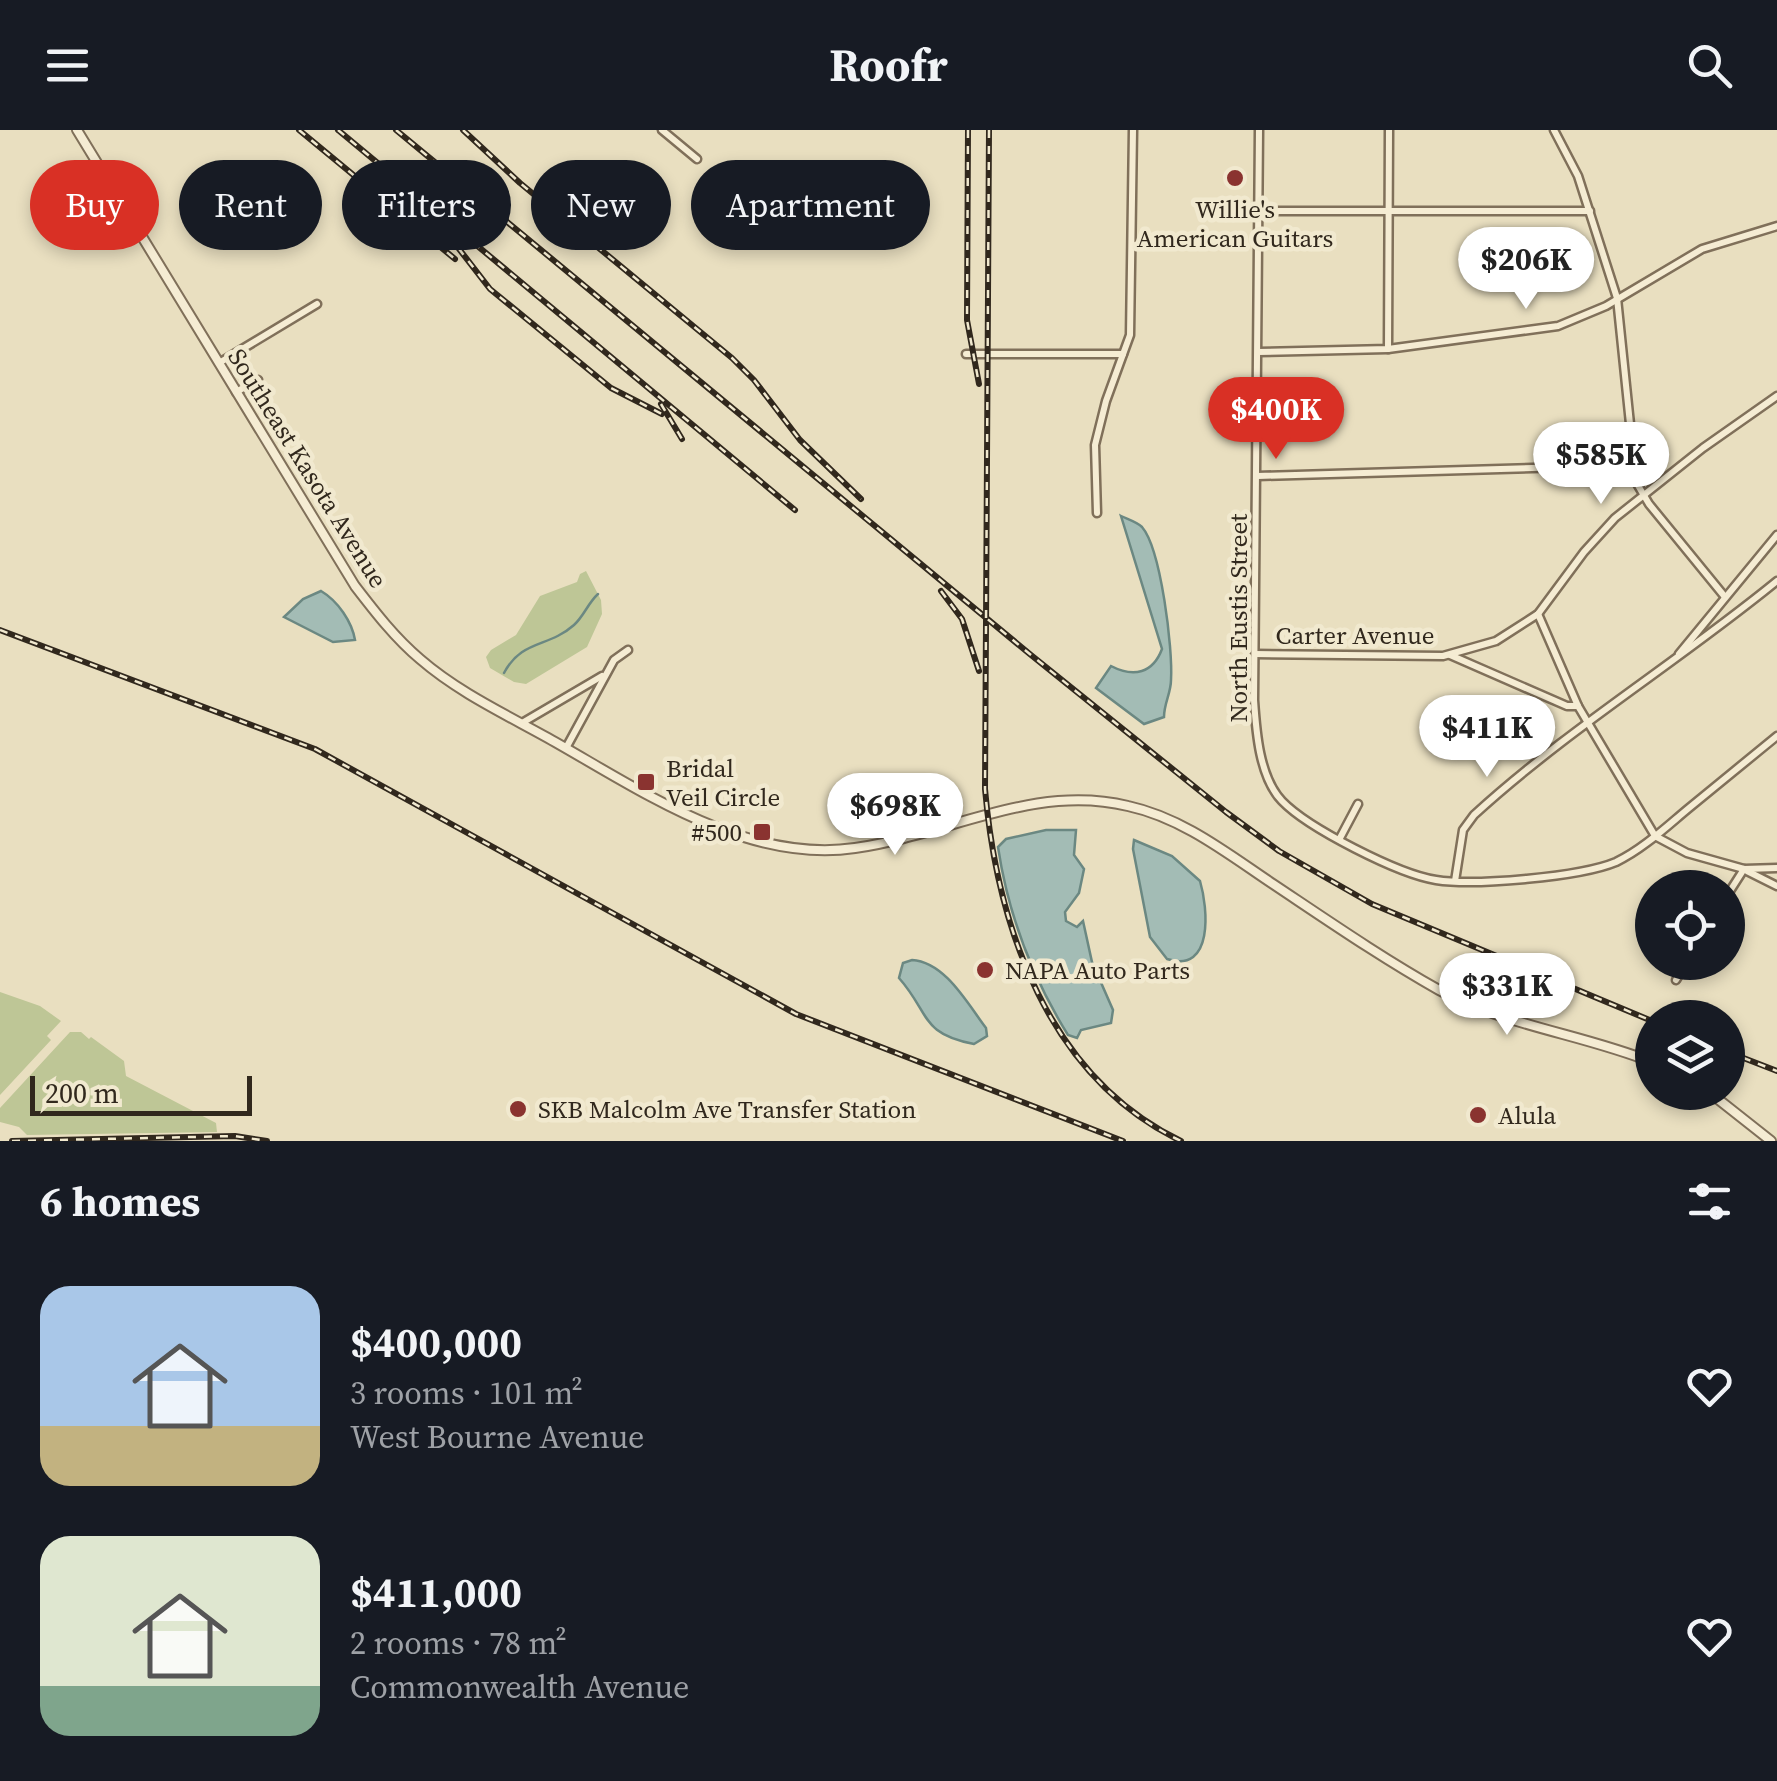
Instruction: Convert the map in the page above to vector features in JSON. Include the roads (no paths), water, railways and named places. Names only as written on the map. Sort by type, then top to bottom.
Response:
[{"type":"street","name":"Southeast Kasota Avenue","points":[[77,130],[344,570],[380,619],[422,661],[470,695],[696,818],[750,837],[800,847],[852,849],[1020,806],[1072,799],[1128,806],[1166,818],[1240,861],[1421,980],[1454,997],[1514,1021],[1635,1056]]},
{"type":"street","points":[[662,130],[698,159]]},
{"type":"street","points":[[674,130],[674,141]]},
{"type":"street","points":[[1097,514],[1095,445],[1130,335],[1133,130]]},
{"type":"street","name":"North Eustis Street","points":[[1258,130],[1254,700],[1258,736],[1267,773],[1282,800],[1340,838]]},
{"type":"street","points":[[1388,348],[1389,130]]},
{"type":"street","points":[[1554,130],[1568,154],[1590,211],[1617,298],[1636,482],[1725,596]]},
{"type":"street","points":[[1258,211],[1590,211]]},
{"type":"street","points":[[1258,352],[1388,348],[1558,326],[1617,298],[1702,249],[1777,226]]},
{"type":"street","points":[[219,363],[317,304]]},
{"type":"street","points":[[966,354],[1123,354]]},
{"type":"street","points":[[236,392],[258,380]]},
{"type":"street","name":"Carter Avenue","points":[[1255,654],[1450,655],[1496,641],[1538,614],[1600,534],[1643,495],[1777,396]]},
{"type":"street","points":[[1258,476],[1633,465]]},
{"type":"street","points":[[1675,659],[1777,535]]},
{"type":"street","points":[[1455,881],[1461,837],[1467,823],[1586,721],[1702,642],[1777,581]]},
{"type":"street","points":[[1538,614],[1578,706],[1654,836],[1688,853],[1744,869],[1777,886]]},
{"type":"street","points":[[566,748],[614,660],[628,650]]},
{"type":"street","points":[[1450,655],[1567,706],[1578,706]]},
{"type":"street","points":[[522,723],[606,674]]},
{"type":"street","points":[[1358,804],[1340,838],[1411,874],[1455,881],[1585,872],[1617,861],[1654,836],[1777,736]]},
{"type":"street","points":[[1744,869],[1777,868]]},
{"type":"street","points":[[1732,1110],[1771,1141]]},
{"type":"water","points":[[1121,516],[1140,525],[1149,539],[1168,624],[1171,680],[1164,717],[1144,724],[1096,688],[1111,666],[1127,672],[1142,671],[1162,649]]},
{"type":"water","points":[[321,591],[343,612],[355,640],[333,642],[284,617],[303,599]]},
{"type":"water","points":[[1046,830],[1076,830],[1074,855],[1084,869],[1079,893],[1065,912],[1066,921],[1077,927],[1083,921],[1092,962],[1113,1010],[1111,1023],[1081,1030],[1077,1038],[1068,1035],[1033,968],[1015,921],[998,847],[1006,839]]},
{"type":"water","points":[[1134,840],[1172,856],[1200,881],[1205,907],[1204,936],[1193,957],[1182,961],[1167,959],[1150,937]]},
{"type":"water","points":[[924,962],[945,976],[986,1028],[987,1036],[974,1044],[935,1028],[899,978],[903,963]]},
{"type":"waterway","points":[[504,673],[519,654],[574,625],[598,594]]},
{"type":"railway","points":[[299,130],[455,259]]},
{"type":"railway","points":[[338,130],[795,510]]},
{"type":"railway","points":[[396,130],[1031,655],[1279,851],[1372,904],[1635,1014]]},
{"type":"railway","points":[[463,130],[520,183],[732,358],[800,440],[861,499]]},
{"type":"railway","points":[[968,130],[967,320],[979,384]]},
{"type":"railway","points":[[989,130],[985,789],[991,841],[1017,944],[1038,993],[1064,1038],[1096,1078],[1135,1113],[1181,1141]]},
{"type":"railway","points":[[460,250],[490,289],[611,388],[662,414]]},
{"type":"railway","points":[[661,404],[682,439]]},
{"type":"railway","points":[[941,591],[962,619],[979,671]]},
{"type":"railway","points":[[0,630],[315,749],[796,1014],[1123,1141]]},
{"type":"railway","points":[[1745,1059],[1777,1071]]},
{"type":"railway","points":[[12,1141],[235,1136],[267,1141]]},
{"type":"place","name":"Willie's American Guitars","points":[[1235,178]]},
{"type":"place","name":"Bridal Veil Circle","points":[[646,782]]},
{"type":"place","name":"#500","points":[[762,832]]},
{"type":"place","name":"NAPA Auto Parts","points":[[985,970]]},
{"type":"place","name":"SKB Malcolm Ave Transfer Station","points":[[518,1109]]},
{"type":"place","name":"Alula","points":[[1478,1115]]}]
